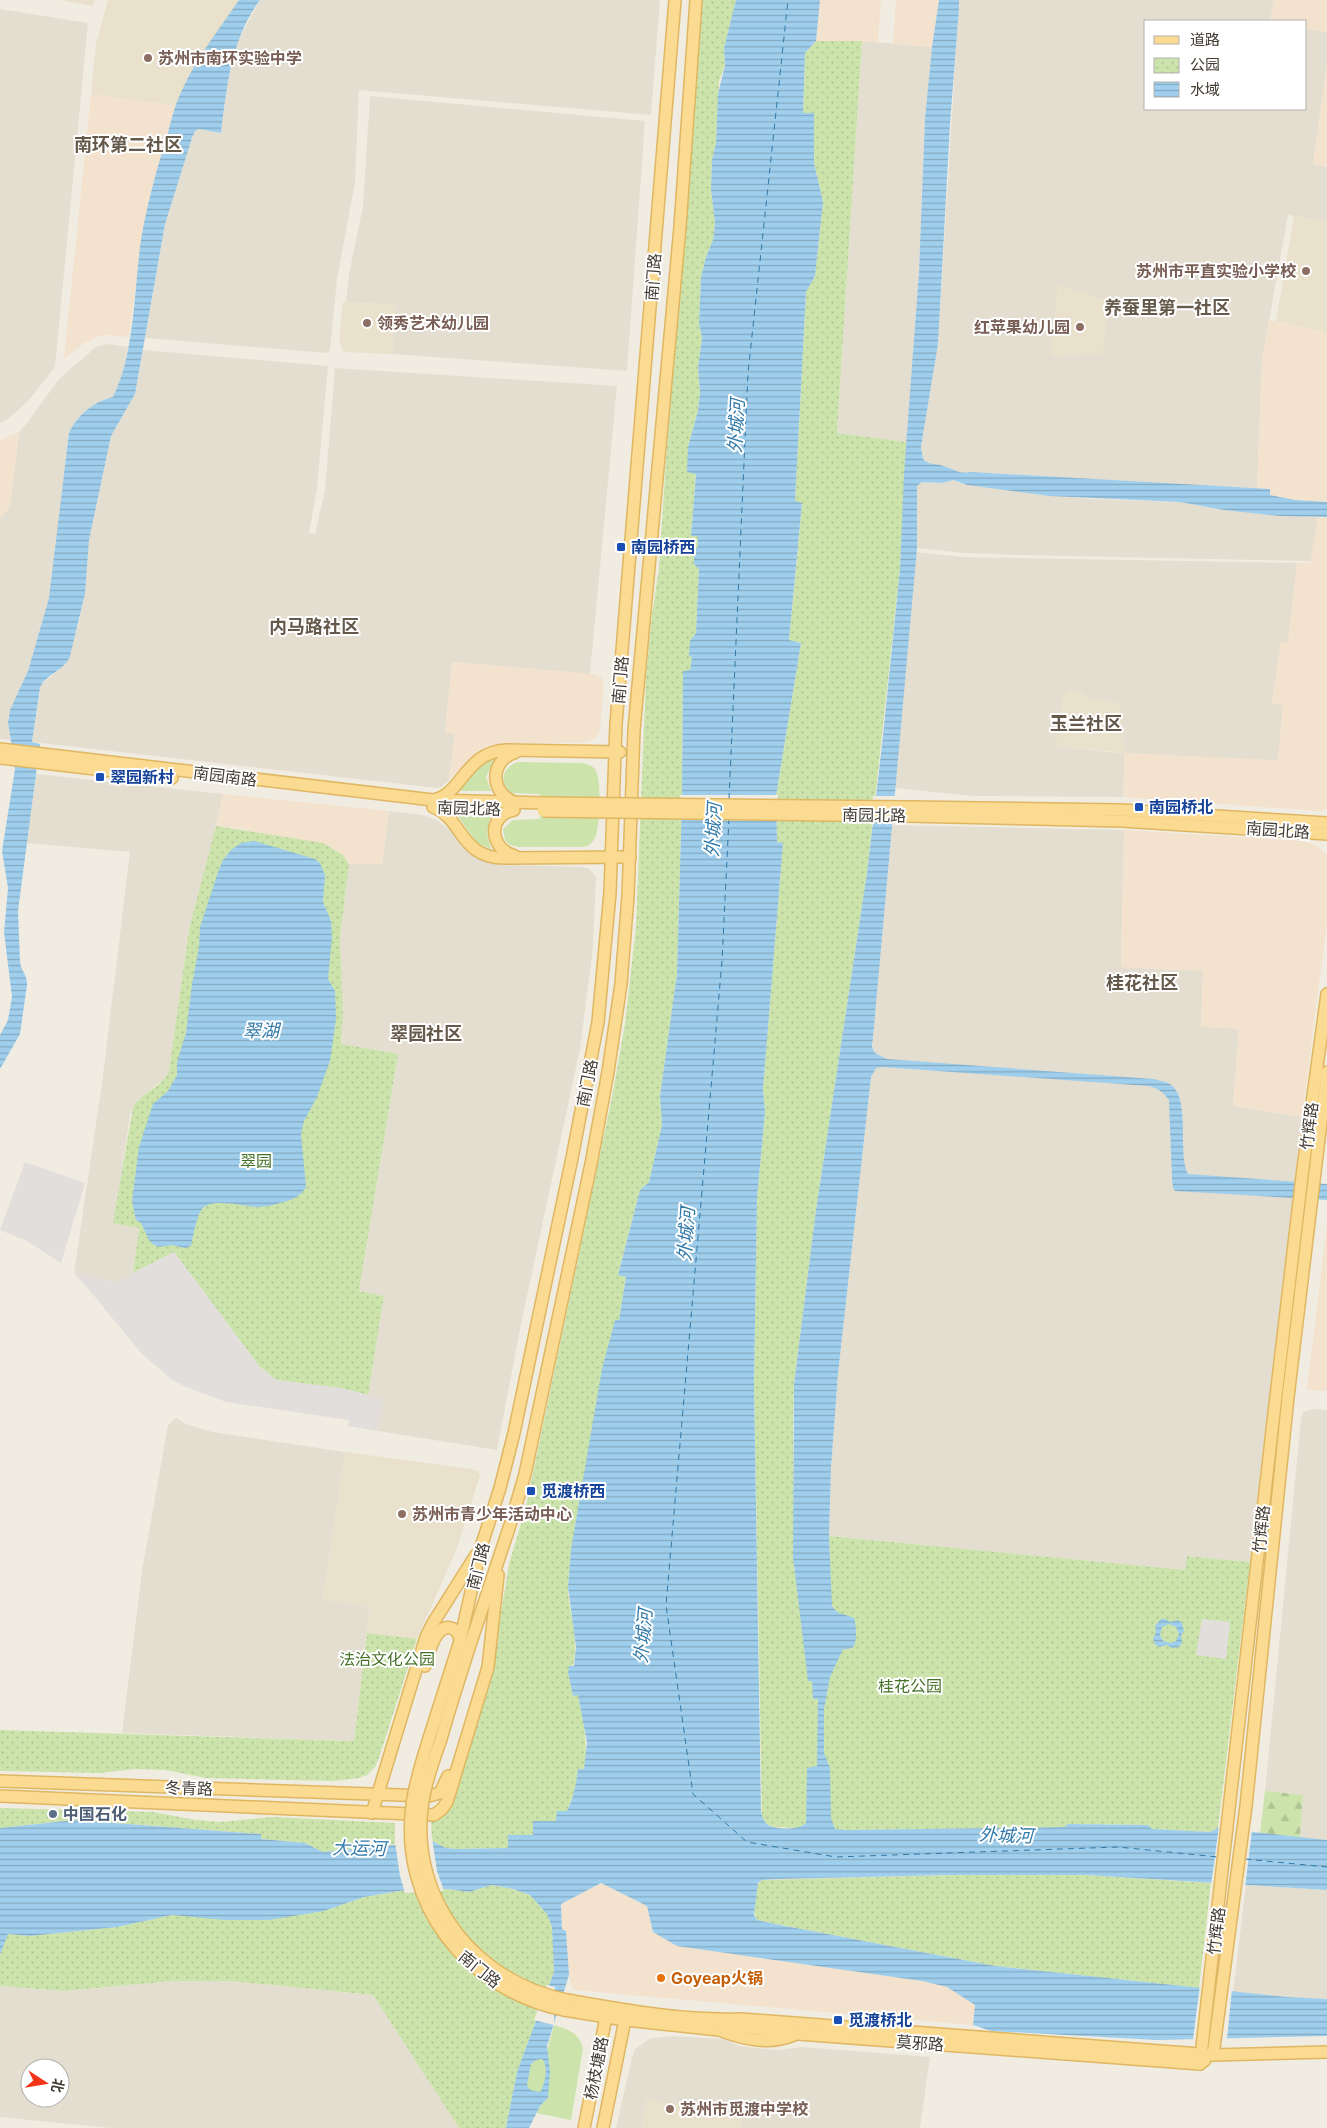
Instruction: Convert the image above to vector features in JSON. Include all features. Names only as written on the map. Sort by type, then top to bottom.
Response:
[{"type":"main road","name":"南门路","points":[[465,1643],[481,1547],[498,1496],[514,1433],[591,1067],[606,950],[614,752],[675,0]]},
{"type":"main road","name":"南门路","points":[[626,2015],[565,2005],[540,2004],[517,1996],[496,1984],[472,1966],[451,1944],[437,1924],[426,1902],[417,1879],[410,1837],[413,1794],[465,1643],[500,1556],[518,1499],[533,1437],[608,1072],[624,952],[630,857],[632,752],[680,227],[696,0]]},
{"type":"main road","points":[[427,803],[444,796],[472,764],[488,753],[500,750],[632,752]]},
{"type":"main road","points":[[522,857],[502,850],[494,837],[498,822],[514,806],[497,789],[496,773],[499,763],[505,757],[525,750]]},
{"type":"main road","name":"南园南路","points":[[4,754],[427,803]]},
{"type":"main road","points":[[427,803],[443,813],[472,847],[483,855],[496,858],[630,857]]},
{"type":"main road","name":"南园北路","points":[[427,803],[543,807],[908,811],[1112,810],[1327,823]]},
{"type":"main road","name":"南园北路","points":[[908,811],[1120,821],[1327,834]]},
{"type":"main road","name":"竹辉路","points":[[1209,2039],[1230,1804],[1309,1169],[1327,994]]},
{"type":"main road","name":"竹辉路","points":[[1309,1169],[1327,1072]]},
{"type":"main road","name":"竹辉路","points":[[1205,2058],[1246,1806],[1287,1407],[1304,1209]]},
{"type":"main road","points":[[376,1813],[426,1637],[481,1547]]},
{"type":"main road","name":"冬青路","points":[[0,1796],[432,1815],[446,1805],[488,1667],[500,1556]]},
{"type":"main road","points":[[381,1795],[434,1640],[442,1630],[448,1628],[457,1632],[465,1643]]},
{"type":"main road","name":"冬青路","points":[[0,1781],[381,1795],[432,1796],[439,1794],[445,1786],[487,1642],[484,1638],[478,1636],[465,1643]]},
{"type":"main road","name":"杨枝塘路","points":[[584,2128],[607,2012]]},
{"type":"main road","name":"杨枝塘路","points":[[603,2128],[626,2015]]},
{"type":"main road","name":"莫邪路","points":[[626,2015],[719,2030],[735,2036],[765,2041],[780,2040],[798,2034],[1205,2058],[1327,2052]]},
{"type":"main road","name":"莫邪路","points":[[626,2015],[720,2020],[741,2019],[1205,2058]]},
{"type":"shaded area","points":[[59,0],[95,0],[93,6]]},
{"type":"shaded area","name":"苏州市南环实验中学","points":[[108,0],[239,0],[192,71],[176,106],[91,94],[96,44]]},
{"type":"shaded area","points":[[260,0],[660,0],[651,115],[359,90],[355,182],[337,280],[330,350],[327,353],[145,338],[165,224],[192,138],[195,130],[199,129],[221,133],[227,87],[237,43]]},
{"type":"shaded area","points":[[820,0],[881,0],[878,42],[816,41]]},
{"type":"shaded area","points":[[896,0],[939,0],[932,47],[893,44]]},
{"type":"shaded area","points":[[959,0],[1274,0],[1270,20],[1144,20],[1144,110],[1307,110],[1307,29],[1327,32],[1327,64],[1313,164],[1327,167],[1327,222],[1288,215],[1262,360],[1257,489],[970,472],[959,473],[946,467],[932,465],[923,459],[921,447],[938,344]]},
{"type":"shaded area","points":[[1274,0],[1327,0],[1327,32],[1307,29],[1307,20],[1270,20]]},
{"type":"shaded area","points":[[0,9],[88,23],[55,367],[28,401],[9,418],[0,423]]},
{"type":"shaded area","points":[[862,41],[932,47],[925,118],[919,272],[907,442],[837,433]]},
{"type":"shaded area","points":[[1327,64],[1327,167],[1313,164]]},
{"type":"shaded area","points":[[91,94],[176,106],[150,196],[142,239],[129,337],[104,335],[95,338],[83,344],[64,359]]},
{"type":"shaded area","points":[[370,96],[645,121],[627,371],[392,354],[395,305],[346,302],[349,274],[363,206]]},
{"type":"shaded area","name":"苏州市平直实验小学校","points":[[1294,216],[1327,222],[1327,332],[1276,321]]},
{"type":"shaded area","name":"红苹果幼儿园","points":[[1058,284],[1110,301],[1102,354],[1051,356]]},
{"type":"shaded area","name":"领秀艺术幼儿园","points":[[343,302],[395,305],[392,354],[344,352],[339,342]]},
{"type":"shaded area","points":[[1269,320],[1327,332],[1327,502],[1295,500],[1270,495],[1270,490],[1257,489],[1262,360]]},
{"type":"shaded area","points":[[108,344],[128,347],[121,380],[113,397],[103,399],[91,408],[75,422],[69,433],[51,592],[28,671],[8,717],[10,740],[0,739],[0,519],[10,506],[19,432],[59,379],[96,347]]},
{"type":"shaded area","points":[[143,350],[328,366],[317,488],[309,533],[315,534],[325,490],[335,368],[617,386],[590,674],[452,662],[445,732],[455,734],[449,780],[437,788],[32,742],[41,685],[66,664],[78,626],[85,594],[89,540],[111,436],[135,394]]},
{"type":"shaded area","points":[[19,432],[10,506],[0,519],[0,440]]},
{"type":"shaded area","points":[[953,480],[967,485],[1089,499],[1180,502],[1224,510],[1318,517],[1311,561],[1018,555],[964,553],[917,548],[917,486],[922,482],[943,483]]},
{"type":"shaded area","points":[[1318,517],[1327,517],[1327,809],[1319,811],[1123,797],[1124,753],[1278,760],[1283,705],[1272,703],[1281,642],[1288,642],[1297,563],[1310,563]]},
{"type":"shaded area","points":[[916,552],[963,557],[1297,563],[1288,643],[1281,642],[1272,703],[1283,705],[1278,761],[1125,753],[1123,797],[974,796],[895,788]],"holes":[[[1078,690],[1089,699],[1117,703],[1121,708],[1117,753],[1056,746]]]},
{"type":"shaded area","points":[[452,662],[593,674],[601,677],[604,684],[600,729],[597,737],[584,743],[509,743],[490,745],[480,750],[449,780],[455,734],[445,732]]},
{"type":"shaded area","points":[[1070,689],[1078,690],[1089,699],[1118,703],[1121,709],[1124,753],[1056,746],[1063,695]]},
{"type":"shaded area","name":"翠园新村","points":[[36,774],[223,794],[210,852],[189,929],[169,1070],[167,1076],[138,1100],[130,1115],[114,1223],[139,1227],[133,1273],[119,1283],[74,1273],[102,1083],[130,852],[27,843]]},
{"type":"shaded area","points":[[223,794],[389,811],[382,864],[349,864],[348,861],[242,829],[216,826]]},
{"type":"shaded area","points":[[389,811],[422,815],[437,820],[472,855],[488,863],[582,867],[590,869],[596,877],[593,947],[580,1049],[521,1324],[497,1450],[378,1431],[383,1398],[368,1395],[384,1296],[359,1291],[398,1054],[341,1045],[343,1014],[340,938],[349,864],[382,864]]},
{"type":"shaded area","points":[[892,825],[1124,830],[1121,967],[1203,971],[1201,1026],[1239,1029],[1233,1106],[1302,1117],[1250,1562],[1188,1556],[1185,1570],[829,1536],[831,1468],[838,1374],[871,1077]]},
{"type":"shaded area","points":[[1124,830],[1303,841],[1316,845],[1327,855],[1327,922],[1302,1117],[1233,1106],[1239,1029],[1201,1027],[1203,971],[1121,967]]},
{"type":"shaded area","points":[[25,1162],[85,1183],[61,1263],[27,1241],[0,1230]]},
{"type":"shaded area","points":[[1327,1223],[1327,1391],[1307,1390]]},
{"type":"shaded area","points":[[174,1252],[259,1366],[276,1380],[340,1388],[383,1398],[378,1431],[348,1426],[349,1420],[226,1402],[184,1386],[171,1379],[141,1353],[74,1273],[119,1283],[133,1273]]},
{"type":"shaded area","points":[[1313,1409],[1327,1410],[1327,1840],[1300,1838],[1303,1795],[1265,1791],[1301,1419],[1303,1412]]},
{"type":"shaded area","points":[[176,1418],[186,1424],[212,1432],[345,1452],[323,1599],[370,1607],[354,1741],[122,1733],[142,1571],[168,1425]]},
{"type":"shaded area","name":"苏州市青少年活动中心","points":[[345,1452],[472,1469],[478,1471],[480,1475],[457,1548],[417,1639],[367,1633],[370,1607],[323,1599]]},
{"type":"shaded area","points":[[1202,1619],[1230,1622],[1226,1659],[1196,1655]]},
{"type":"shaded area","points":[[601,1883],[647,1906],[653,1932],[718,1952],[922,1981],[947,1987],[976,2005],[973,2025],[573,1990],[569,1975],[566,1932],[562,1929],[561,1904]]},
{"type":"shaded area","points":[[1246,1885],[1327,1890],[1327,1999],[1233,1992]]},
{"type":"shaded area","points":[[174,1981],[230,1981],[373,1995],[459,2128],[111,2128],[0,2117],[0,1986],[64,1991]]},
{"type":"shaded area","points":[[670,2036],[724,2039],[739,2046],[777,2050],[802,2047],[930,2057],[920,2128],[741,2128],[743,2118],[647,2100],[641,2128],[616,2128],[635,2049],[649,2039]]},
{"type":"shaded area","name":"苏州市觅渡中学校","points":[[647,2099],[744,2118],[741,2128],[641,2128]]},
{"type":"green space","points":[[703,0],[736,0],[724,48],[725,65],[719,81],[716,143],[712,160],[711,189],[715,223],[713,240],[701,277],[699,324],[702,338],[698,368],[700,392],[698,411],[688,447],[696,473],[691,535],[698,536],[698,548],[695,548],[694,564],[699,569],[696,633],[690,671],[683,671],[677,974],[660,1096],[662,1125],[649,1182],[640,1190],[618,1274],[626,1277],[619,1320],[615,1320],[606,1357],[571,1555],[568,1595],[574,1631],[575,1654],[573,1665],[568,1673],[573,1696],[578,1694],[585,1732],[584,1770],[578,1769],[576,1787],[567,1811],[556,1821],[509,1848],[446,1848],[432,1841],[431,1817],[439,1817],[496,1642],[509,1564],[526,1506],[612,1097],[625,1024],[636,927],[646,676],[659,568]]},
{"type":"green space","name":"桂花公园","points":[[816,41],[862,41],[837,433],[907,442],[900,569],[867,873],[816,1210],[794,1384],[794,1570],[830,1568],[829,1536],[1185,1570],[1187,1556],[1250,1562],[1218,1828],[1210,1832],[1152,1829],[1148,1825],[1068,1824],[1064,1827],[847,1830],[774,1827],[766,1824],[762,1817],[754,1384],[757,1198],[765,1112],[763,1089],[783,843],[777,842],[776,796],[801,643],[789,641],[802,504],[795,501],[806,292],[815,276],[823,202],[814,163],[814,113],[803,113],[805,53]]},
{"type":"green space","points":[[495,758],[486,777],[491,791],[459,791],[474,770]]},
{"type":"green space","points":[[518,762],[581,763],[595,769],[599,782],[599,814],[597,832],[590,844],[583,847],[519,847],[510,845],[505,840],[503,829],[513,820],[540,819],[540,794],[511,793],[504,784],[506,771]]},
{"type":"green space","points":[[458,816],[490,817],[487,834],[491,849],[477,843]]},
{"type":"green space","name":"翠园","points":[[216,826],[323,843],[343,855],[349,864],[340,938],[343,1014],[341,1044],[398,1054],[359,1291],[384,1296],[368,1395],[340,1388],[276,1380],[259,1366],[174,1252],[133,1273],[139,1228],[113,1223],[133,1107],[162,1081],[169,1070],[189,929]]},
{"type":"green space","name":"法治文化公园","points":[[367,1633],[417,1639],[379,1758],[375,1767],[367,1775],[359,1778],[334,1781],[206,1778],[166,1770],[135,1769],[100,1773],[0,1771],[0,1730],[354,1741]]},
{"type":"green space","points":[[1265,1791],[1303,1795],[1300,1838],[1260,1833]]},
{"type":"green space","points":[[0,1808],[153,1812],[196,1820],[220,1822],[272,1817],[395,1823],[395,1844],[323,1852],[305,1843],[260,1839],[260,1834],[74,1820],[0,1828]]},
{"type":"green space","points":[[992,1874],[1086,1875],[1211,1883],[1199,1988],[995,1966],[757,1920],[754,1911],[755,1893],[762,1880]]},
{"type":"green space","points":[[492,1885],[530,1895],[541,1905],[552,1927],[553,1944],[554,1972],[517,2072],[506,2128],[459,2128],[373,1995],[230,1981],[174,1981],[64,1991],[0,1986],[0,1955],[8,1934],[30,1936],[117,1927],[172,1915],[195,1916],[324,1911],[364,1897],[411,1889],[448,1889],[469,1892]]},
{"type":"green space","points":[[554,2025],[576,2035],[583,2048],[571,2120],[536,2113],[548,2098],[520,2089],[530,2053],[547,2051]]},
{"type":"water","points":[[239,0],[260,0],[250,15],[236,47],[228,81],[221,133],[199,129],[195,131],[192,138],[165,224],[135,394],[111,436],[89,540],[85,594],[70,656],[64,665],[46,679],[40,688],[32,742],[40,744],[18,911],[20,962],[27,985],[20,1034],[0,1069],[0,1035],[8,1020],[12,997],[4,932],[8,888],[2,851],[15,769],[8,722],[10,710],[28,671],[49,598],[69,433],[76,421],[93,405],[113,397],[120,380],[130,341],[143,227],[174,109],[196,64]]},
{"type":"water","name":"外城河","points":[[736,0],[820,0],[816,41],[805,53],[803,113],[814,113],[814,163],[823,202],[815,276],[806,292],[795,501],[802,503],[789,640],[801,643],[776,796],[777,842],[783,843],[763,1089],[765,1112],[757,1198],[754,1384],[761,1811],[765,1822],[771,1827],[793,1828],[806,1823],[807,1768],[817,1766],[818,1699],[813,1699],[812,1681],[808,1681],[793,1557],[794,1384],[816,1210],[867,873],[882,745],[900,569],[904,473],[919,272],[925,118],[939,0],[959,0],[959,9],[950,124],[938,344],[921,447],[923,459],[928,463],[963,472],[1270,489],[1270,495],[1295,500],[1327,502],[1327,517],[1280,516],[1224,510],[1180,502],[1050,496],[967,485],[953,480],[943,483],[922,482],[917,486],[917,548],[872,1047],[875,1053],[887,1059],[1153,1079],[1165,1082],[1175,1089],[1180,1099],[1185,1164],[1188,1174],[1327,1184],[1327,1200],[1175,1191],[1172,1178],[1169,1100],[1160,1091],[1152,1087],[876,1068],[871,1077],[838,1374],[831,1468],[829,1536],[832,1606],[837,1612],[854,1618],[856,1638],[852,1648],[843,1649],[830,1677],[824,1709],[824,1753],[830,1768],[831,1818],[835,1829],[1064,1827],[1068,1824],[1148,1825],[1152,1829],[1210,1832],[1218,1828],[1327,1840],[1327,1890],[1086,1875],[949,1875],[780,1879],[762,1880],[758,1883],[754,1915],[757,1920],[775,1924],[995,1966],[1287,1997],[1327,1999],[1327,2036],[1157,2040],[991,2031],[973,2025],[975,2005],[947,1987],[922,1981],[677,1946],[653,1932],[647,1906],[601,1883],[561,1904],[562,1929],[566,1931],[569,1975],[547,2046],[550,2072],[548,2098],[540,2106],[529,2128],[506,2128],[517,2072],[554,1972],[552,1927],[547,1914],[530,1895],[492,1885],[469,1892],[448,1889],[411,1889],[364,1897],[324,1911],[269,1920],[224,1920],[172,1915],[117,1927],[30,1936],[8,1934],[0,1955],[0,1828],[74,1820],[261,1834],[261,1839],[305,1843],[323,1852],[432,1841],[446,1848],[508,1848],[508,1835],[533,1835],[533,1821],[556,1821],[557,1811],[567,1811],[578,1769],[584,1769],[587,1742],[578,1695],[573,1696],[568,1673],[569,1666],[574,1666],[576,1647],[568,1587],[571,1549],[602,1369],[615,1320],[619,1320],[626,1277],[618,1275],[640,1190],[649,1182],[662,1125],[660,1096],[677,974],[683,671],[690,670],[692,657],[689,656],[690,641],[696,633],[699,569],[694,564],[694,548],[698,548],[698,536],[691,536],[696,474],[687,472],[688,447],[698,411],[700,392],[698,368],[702,338],[699,324],[701,277],[713,240],[715,223],[711,189],[712,160],[716,143],[718,94],[725,65],[724,48]],"holes":[[[542,2059],[546,2076],[542,2089],[540,2092],[530,2090],[527,2085],[531,2064],[536,2060]]]},
{"type":"water","name":"翠湖","points":[[254,841],[315,859],[320,863],[325,875],[323,902],[331,921],[332,937],[328,979],[335,991],[336,1019],[330,1061],[317,1097],[304,1121],[301,1134],[306,1187],[302,1193],[294,1198],[268,1206],[258,1207],[221,1203],[207,1205],[198,1216],[191,1246],[185,1248],[172,1245],[159,1247],[149,1240],[141,1223],[136,1220],[132,1201],[139,1147],[153,1104],[168,1091],[177,1075],[177,1062],[186,1033],[199,947],[200,927],[218,872],[223,860],[231,850],[241,843]]},
{"type":"water","points":[[1161,1619],[1170,1622],[1178,1620],[1182,1623],[1184,1631],[1181,1635],[1182,1642],[1179,1647],[1172,1648],[1167,1645],[1159,1647],[1155,1644],[1153,1639],[1156,1632],[1155,1626]],"holes":[[[1169,1624],[1176,1627],[1179,1634],[1176,1641],[1171,1643],[1163,1641],[1160,1635],[1162,1627]]]},
{"type":"pier","points":[[680,795],[778,795],[778,821],[679,820]]},
{"type":"pier","points":[[873,796],[897,796],[895,822],[870,821]]},
{"type":"pier","points":[[1219,1826],[1252,1830],[1245,1888],[1211,1886]]},
{"type":"pier","points":[[432,1838],[437,1871],[444,1891],[405,1893],[400,1876],[395,1842]]},
{"type":"pier","points":[[547,1985],[555,1987],[554,2025],[534,2020]]},
{"type":"pier","points":[[1200,1985],[1232,1989],[1227,2039],[1193,2039]]},
{"type":"ferry route","points":[[729,799],[748,373],[788,0]]},
{"type":"ferry route","points":[[729,818],[722,961],[666,1605],[693,1794],[747,1842],[836,1857],[1118,1847],[1218,1857]]},
{"type":"ferry route","points":[[1245,1859],[1327,1867]]},
{"type":"place","name":"苏州市南环实验中学","points":[[148,58]]},
{"type":"place","name":"苏州市平直实验小学校","points":[[1306,271]]},
{"type":"place","name":"领秀艺术幼儿园","points":[[367,323]]},
{"type":"place","name":"红苹果幼儿园","points":[[1080,327]]},
{"type":"place","name":"南园桥西","points":[[621,547]]},
{"type":"place","name":"翠园新村","points":[[100,777]]},
{"type":"place","name":"南园桥北","points":[[1139,807]]},
{"type":"place","name":"觅渡桥西","points":[[531,1491]]},
{"type":"place","name":"苏州市青少年活动中心","points":[[402,1514]]},
{"type":"place","name":"中国石化","points":[[53,1814]]},
{"type":"place","name":"Goyeap火锅","points":[[661,1978]]},
{"type":"place","name":"觅渡桥北","points":[[838,2020]]},
{"type":"place","name":"苏州市觅渡中学校","points":[[670,2109]]},
{"type":"district","name":"南环第二社区","points":[[128,144]]},
{"type":"district","name":"养蚕里第一社区","points":[[1167,307]]},
{"type":"district","name":"内马路社区","points":[[314,626]]},
{"type":"district","name":"玉兰社区","points":[[1086,723]]},
{"type":"district","name":"桂花社区","points":[[1142,982]]},
{"type":"district","name":"翠园社区","points":[[426,1033]]},
{"type":"water label","name":"大运河","points":[[359,1848]]}]
